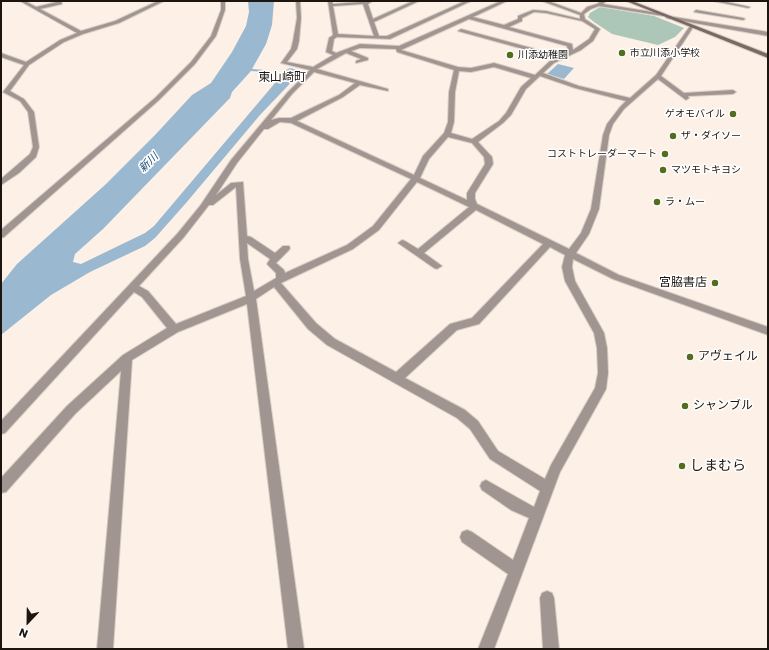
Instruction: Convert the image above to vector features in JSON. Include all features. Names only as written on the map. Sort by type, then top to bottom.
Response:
[{"type":"street","points":[[22,1],[81,33]]},
{"type":"street","points":[[36,8],[60,3],[59,1]]},
{"type":"street","points":[[1,183],[33,155],[36,147],[31,112],[22,100],[3,93],[27,64],[62,41],[81,33],[117,22],[162,1]]},
{"type":"street","points":[[1,235],[157,99],[193,63],[213,36],[223,10],[224,1]]},
{"type":"street","points":[[298,1],[299,18],[296,41],[294,49],[284,63],[386,90]]},
{"type":"street","points":[[336,35],[330,3],[370,1]]},
{"type":"street","points":[[371,22],[417,1]]},
{"type":"street","points":[[336,55],[329,52],[332,38],[336,35],[388,38],[469,1]]},
{"type":"street","points":[[1,429],[132,286],[181,235],[203,208],[234,162],[252,139],[280,105],[313,70],[336,55],[360,46],[398,48],[505,1]]},
{"type":"street","points":[[474,142],[476,139],[501,122],[509,114],[523,88],[552,62],[587,44],[598,29],[582,17],[544,1]]},
{"type":"street","points":[[593,1],[663,15]]},
{"type":"street","points":[[628,1],[668,17],[692,23],[768,34]]},
{"type":"street","points":[[715,1],[748,4],[740,29]]},
{"type":"street","points":[[365,2],[377,38]]},
{"type":"street","points":[[454,2],[461,4]]},
{"type":"street","points":[[582,17],[589,8],[602,3]]},
{"type":"street","points":[[486,649],[537,515],[564,451],[600,389],[603,373],[602,348],[599,333],[567,272],[570,254],[585,234],[595,209],[604,147],[610,124],[622,108],[658,76],[692,23],[697,8],[744,19]]},
{"type":"street","points":[[504,27],[520,20],[520,17],[533,11],[582,17]]},
{"type":"street","points":[[468,17],[570,45],[571,52]]},
{"type":"street","points":[[692,23],[768,56]]},
{"type":"street","points":[[461,30],[560,57]]},
{"type":"street","points":[[398,48],[399,51],[457,69],[471,70],[494,65],[538,75],[577,87],[631,100]]},
{"type":"street","points":[[346,51],[366,59],[358,62]]},
{"type":"street","points":[[1,56],[27,64]]},
{"type":"street","points":[[1,487],[71,410],[126,358],[174,329],[251,298],[278,281],[350,247],[376,228],[416,178],[426,158],[447,134],[451,122],[452,92],[457,69]]},
{"type":"street","points":[[658,76],[684,97],[733,92]]},
{"type":"street","points":[[291,121],[341,96],[359,82]]},
{"type":"street","points":[[279,120],[280,105]]},
{"type":"street","points":[[252,139],[273,122],[279,120],[291,121],[416,178],[616,277],[768,331]]},
{"type":"street","points":[[447,134],[474,142],[488,157],[489,164],[471,193],[471,199],[474,206]]},
{"type":"street","points":[[203,208],[234,185],[240,184],[244,259],[251,298],[296,649]]},
{"type":"street","points":[[418,254],[474,206]]},
{"type":"street","points":[[1,227],[18,219]]},
{"type":"street","points":[[243,238],[248,239],[275,258]]},
{"type":"street","points":[[402,243],[437,266]]},
{"type":"street","points":[[397,378],[454,327],[475,321],[549,243]]},
{"type":"street","points":[[278,281],[281,272],[271,264],[286,248]]},
{"type":"street","points":[[278,281],[312,326],[331,342],[461,414],[474,425],[494,455],[548,488]]},
{"type":"street","points":[[132,286],[145,294],[174,329]]},
{"type":"street","points":[[104,649],[126,358]]},
{"type":"street","points":[[486,486],[516,505],[537,515]]},
{"type":"street","points":[[467,537],[516,571]]},
{"type":"street","points":[[547,598],[551,649]]},
{"type":"green space","points":[[600,7],[654,16],[684,28],[675,37],[658,45],[612,34],[588,17],[590,13]]},
{"type":"water","name":"新川","points":[[248,1],[274,1],[272,25],[266,44],[252,69],[265,70],[265,72],[251,71],[232,92],[230,98],[103,229],[75,254],[73,262],[81,264],[145,233],[154,226],[286,70],[290,68],[302,71],[260,115],[155,238],[145,246],[90,272],[51,295],[1,335],[1,284],[17,264],[106,184],[192,95],[211,83],[232,52],[246,26],[249,12]]},
{"type":"water","points":[[558,64],[574,68],[564,79],[547,74]]},
{"type":"place","name":"市立川添小学校","points":[[622,53]]},
{"type":"place","name":"川添幼稚園","points":[[510,55]]},
{"type":"place","name":"ゲオモバイル","points":[[733,114]]},
{"type":"place","name":"ザ・ダイソー","points":[[673,136]]},
{"type":"place","name":"コストトレーダーマート","points":[[665,154]]},
{"type":"place","name":"マツモトキヨシ","points":[[663,170]]},
{"type":"place","name":"ラ・ムー","points":[[657,202]]},
{"type":"place","name":"宮脇書店","points":[[715,283]]},
{"type":"place","name":"アヴェイル","points":[[690,357]]},
{"type":"place","name":"シャンブル","points":[[685,406]]},
{"type":"place","name":"しまむら","points":[[682,466]]},
{"type":"district","name":"東山崎町","points":[[282,78]]}]
